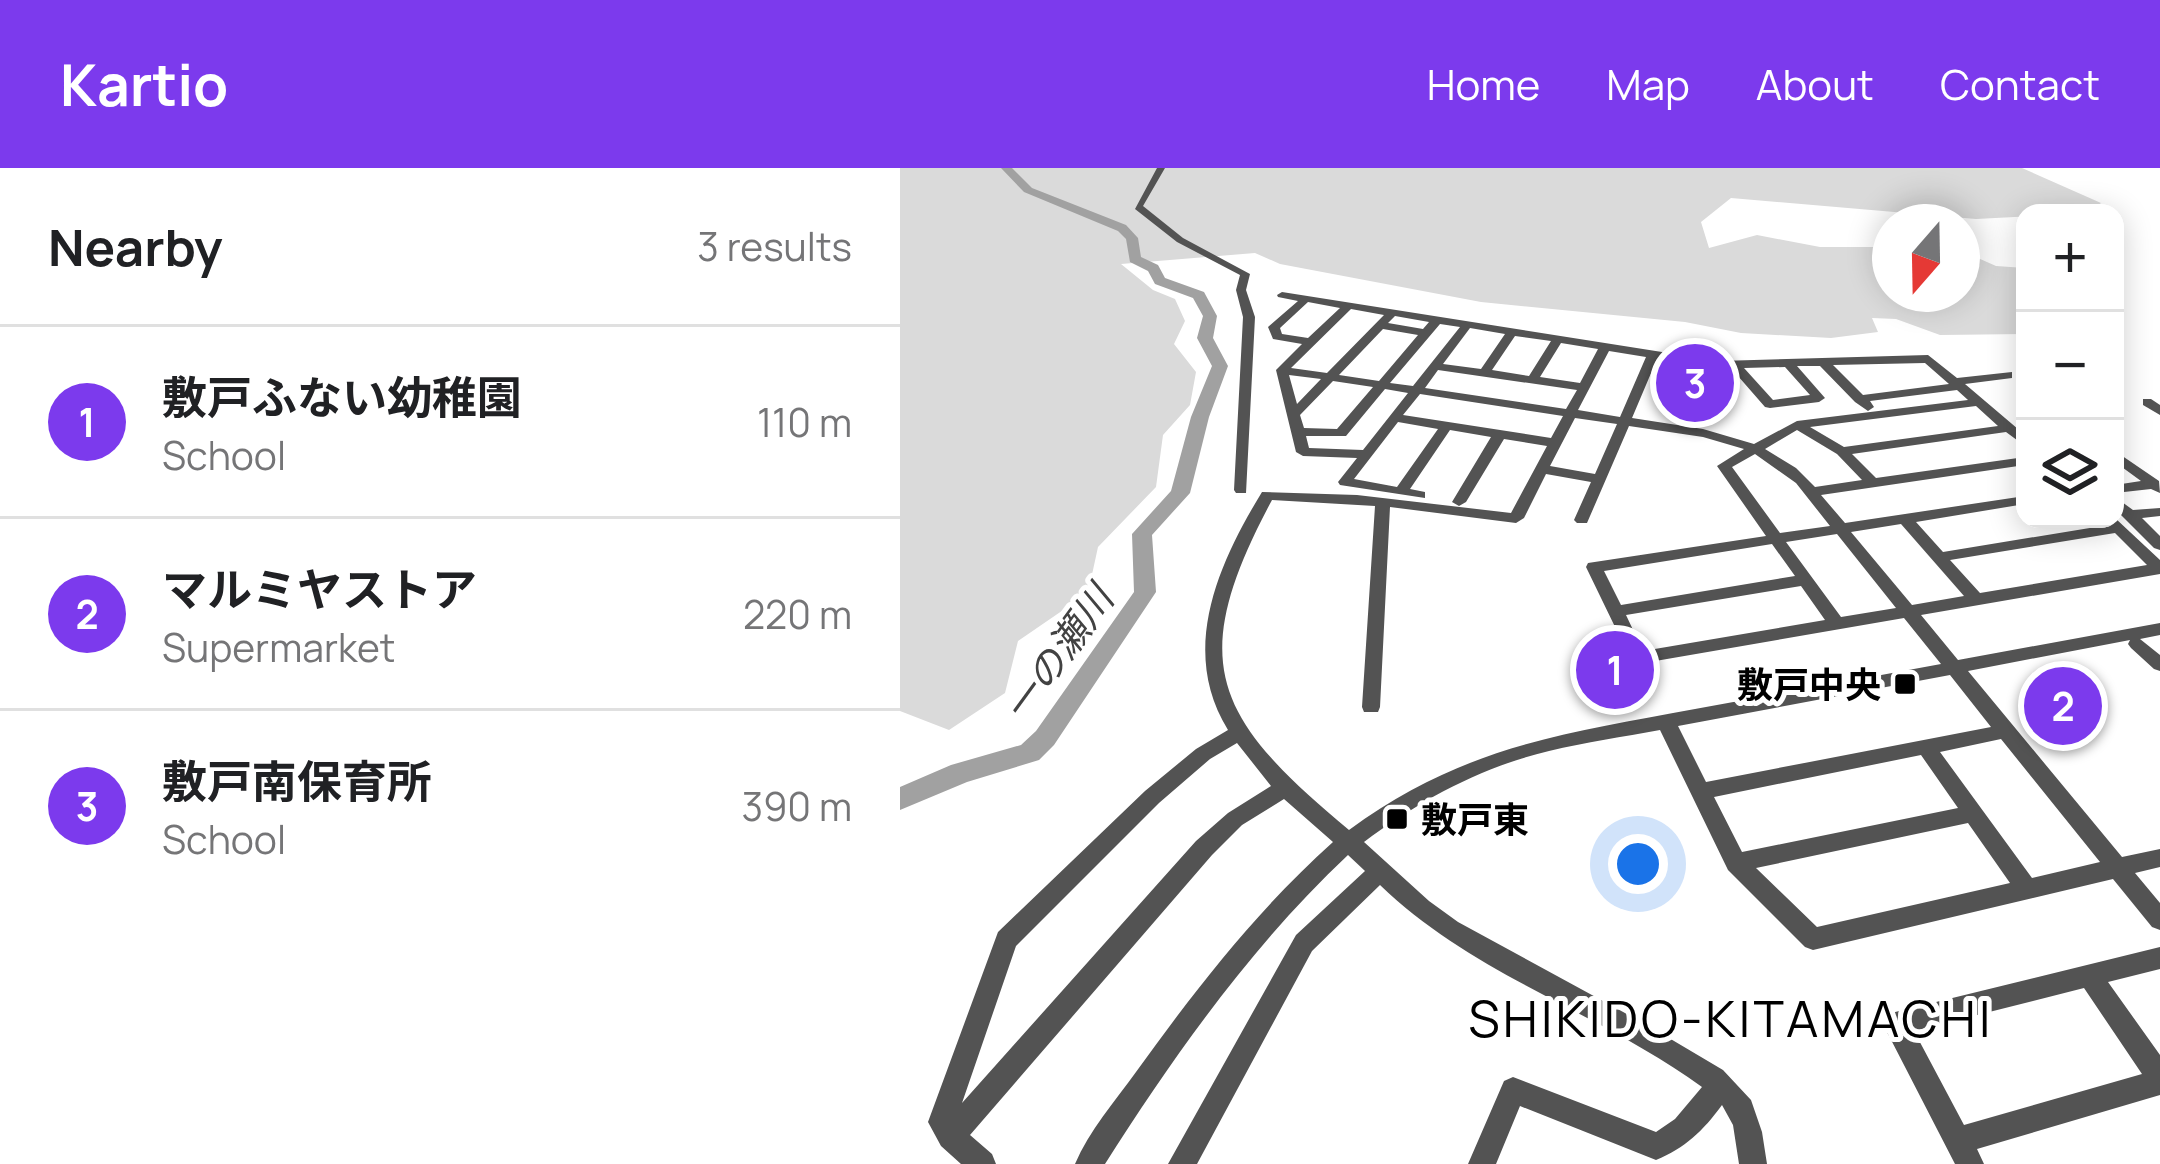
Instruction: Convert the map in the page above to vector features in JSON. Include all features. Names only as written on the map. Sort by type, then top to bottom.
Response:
[{"type":"street","points":[[1161,168],[1140,198],[1143,212],[1180,240],[1245,274],[1241,290],[1248,307],[1249,337],[1241,490]]},
{"type":"street","points":[[1282,295],[1735,365],[1928,359],[2016,434]]},
{"type":"street","points":[[1306,299],[1274,327],[1277,337],[1310,342]]},
{"type":"street","points":[[1282,370],[1348,306]]},
{"type":"street","points":[[1294,414],[1392,313]]},
{"type":"street","points":[[1298,432],[1342,433],[1437,320]]},
{"type":"street","points":[[1380,325],[1425,333]]},
{"type":"street","points":[[1467,325],[1345,482],[1392,497],[1516,518],[1604,347]]},
{"type":"street","points":[[1484,373],[1512,332]]},
{"type":"street","points":[[1532,380],[1558,339]]},
{"type":"street","points":[[1582,520],[1653,355]]},
{"type":"street","points":[[1875,360],[1907,393]]},
{"type":"street","points":[[1823,362],[1876,415]]},
{"type":"street","points":[[1735,365],[1770,404],[1819,398],[1788,363]]},
{"type":"street","points":[[1435,366],[1584,387]]},
{"type":"street","points":[[1282,370],[1720,436],[1755,448],[1791,469],[2160,920]]},
{"type":"street","points":[[1282,370],[1303,452],[1367,454]]},
{"type":"street","points":[[1859,399],[2008,375]]},
{"type":"street","points":[[2146,401],[2160,411]]},
{"type":"street","points":[[1837,624],[1724,466],[1797,424],[1980,402]]},
{"type":"street","points":[[1395,418],[1555,442]]},
{"type":"street","points":[[1797,424],[1842,451],[1872,483]]},
{"type":"street","points":[[1842,451],[2016,425]]},
{"type":"street","points":[[1371,707],[1392,497],[1446,426]]},
{"type":"street","points":[[1460,502],[1500,434]]},
{"type":"street","points":[[1812,492],[2016,462]]},
{"type":"street","points":[[2124,462],[2157,486]]},
{"type":"street","points":[[1541,469],[1600,479]]},
{"type":"street","points":[[2124,488],[2157,486]]},
{"type":"street","points":[[1519,512],[1392,497],[1267,495],[1221,592],[1211,640],[1217,691],[1237,734],[1283,788],[1446,928],[1626,1026],[1720,1085],[1739,1106],[1751,1136],[1753,1164]]},
{"type":"street","points":[[2016,501],[1594,567],[1639,658],[2160,569],[2124,525]]},
{"type":"street","points":[[2124,519],[2160,512]]},
{"type":"street","points":[[1905,519],[1977,600]]},
{"type":"street","points":[[2124,522],[2160,545]]},
{"type":"street","points":[[1939,557],[2081,528]]},
{"type":"street","points":[[1616,611],[1805,580]]},
{"type":"street","points":[[1089,1164],[1252,935],[1295,886],[1347,840],[1423,791],[1505,754],[2160,629]]},
{"type":"street","points":[[2137,644],[2160,665]]},
{"type":"street","points":[[1670,728],[1736,863],[1813,939],[2160,858]]},
{"type":"street","points":[[1702,791],[2006,731]]},
{"type":"street","points":[[982,1164],[941,1123],[1006,940],[1152,797],[1203,754],[1237,734]]},
{"type":"street","points":[[1926,747],[2027,889]]},
{"type":"street","points":[[951,1136],[1204,848],[1235,819],[1283,788]]},
{"type":"street","points":[[1736,863],[1970,814]]},
{"type":"street","points":[[1183,1164],[1304,943],[1379,872]]},
{"type":"street","points":[[2089,975],[2160,1080],[1964,1152],[1896,1023],[2089,975],[2160,958]]},
{"type":"street","points":[[1482,1164],[1513,1090],[1656,1146],[1675,1139],[1692,1124],[1720,1085]]},
{"type":"shaded area","points":[[900,168],[2022,168],[2101,203],[2016,204],[2016,217],[1980,219],[1980,204],[1872,204],[1872,210],[1731,198],[1701,222],[1709,248],[1757,235],[1820,247],[1872,247],[1872,312],[1980,312],[1980,259],[2016,267],[2016,334],[1940,335],[1896,319],[1872,318],[1878,332],[1831,338],[1741,333],[1685,322],[1481,302],[1280,264],[1255,253],[1121,264],[1153,290],[1175,299],[1185,321],[1174,344],[1196,372],[1190,405],[1163,435],[1156,487],[1098,547],[1088,593],[1018,641],[1005,693],[949,730],[900,711]]},
{"type":"waterway","name":"一の瀬川","points":[[900,799],[960,773],[1030,753],[1045,738],[1145,592],[1142,534],[1180,493],[1200,417],[1220,366],[1205,338],[1210,316],[1199,295],[1160,281],[1153,268],[1135,259],[1132,238],[1122,228],[1028,190],[1006,168]]},
{"type":"place","name":"敷戸南保育所","points":[[1695,383]]},
{"type":"place","name":"敷戸ふない幼稚園","points":[[1615,670]]},
{"type":"place","name":"敷戸中央","points":[[1905,684]]},
{"type":"place","name":"マルミヤストア","points":[[2063,706]]},
{"type":"place","name":"敷戸東","points":[[1397,819]]},
{"type":"district","name":"SHIKIDO-KITAMACHI","points":[[1731,1017]]}]
